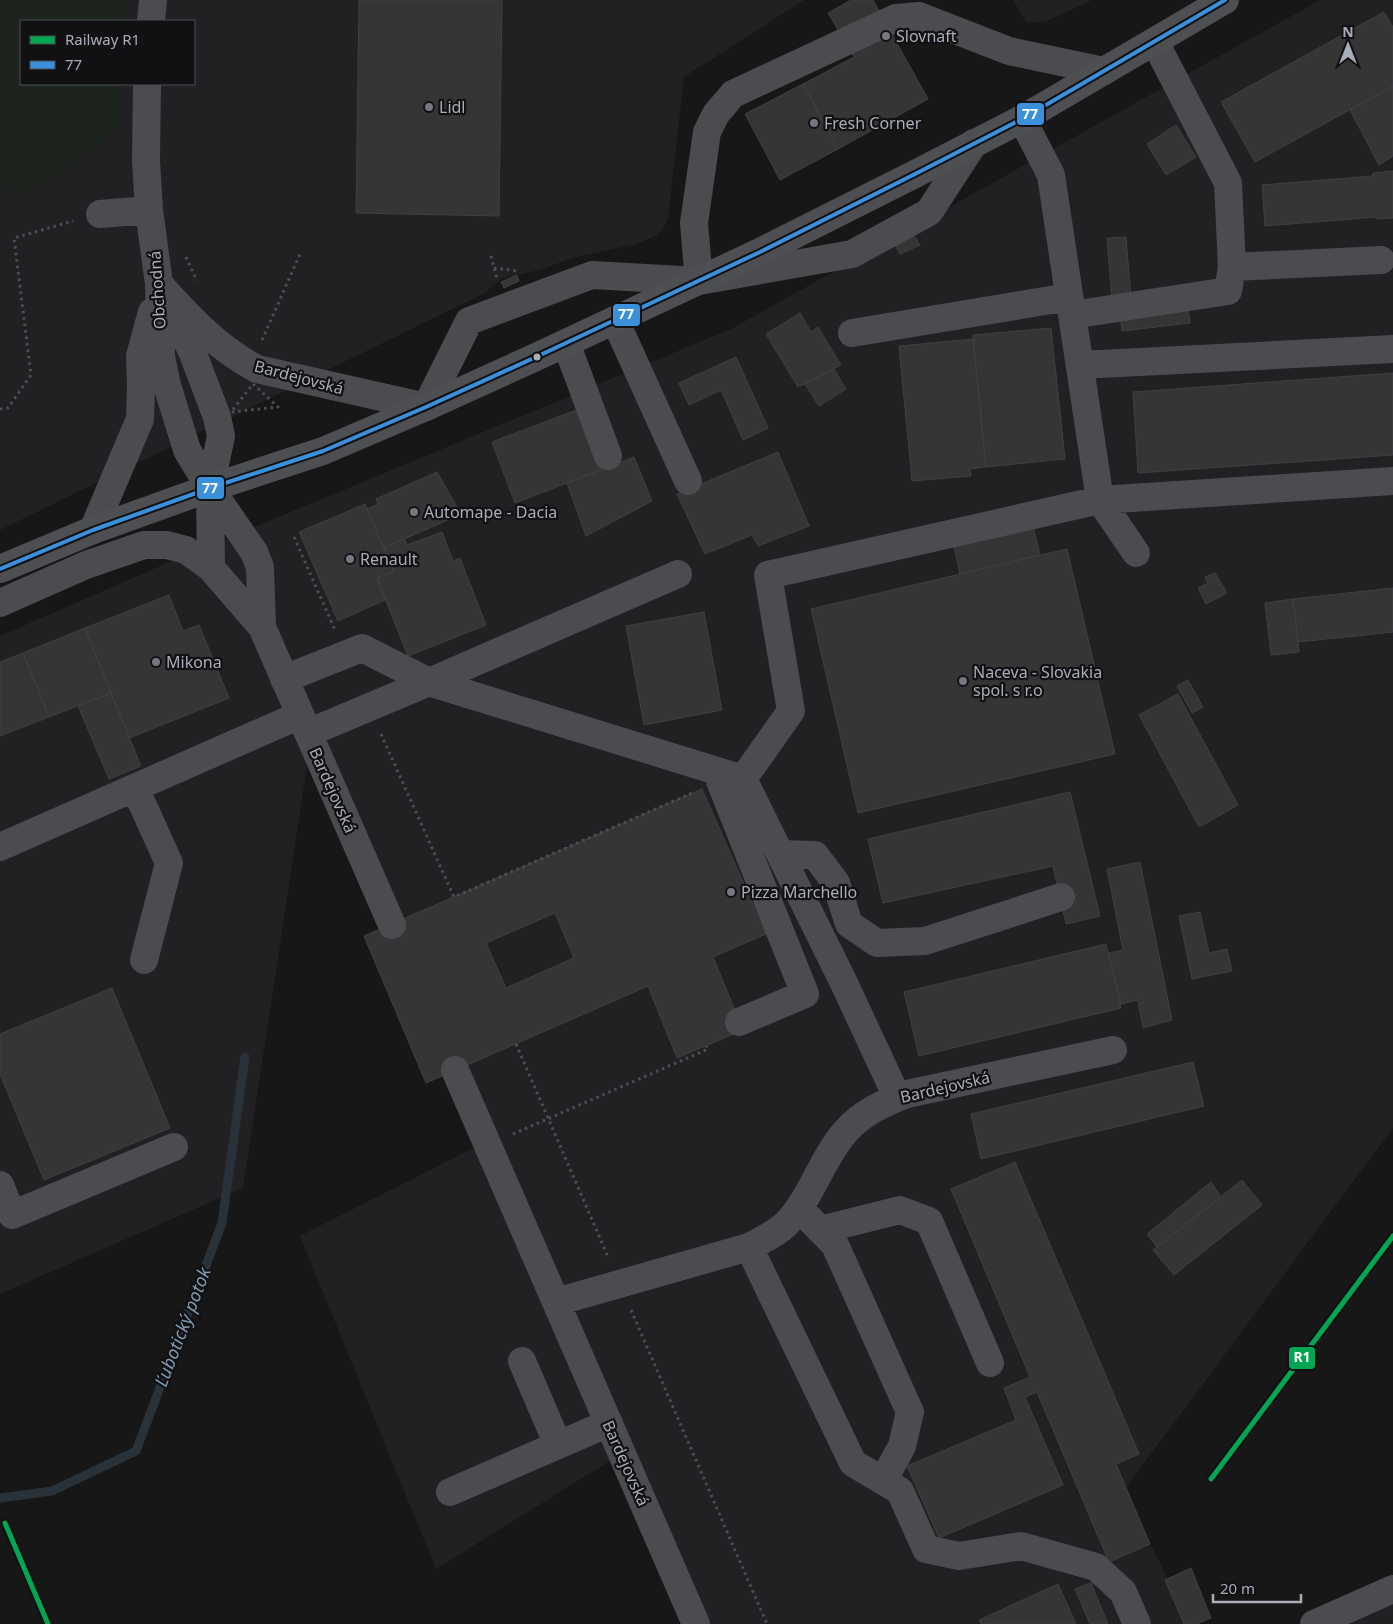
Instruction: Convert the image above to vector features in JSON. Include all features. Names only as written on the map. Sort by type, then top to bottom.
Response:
[{"type":"main road","points":[[0,568],[93,530],[210,488],[309,456],[426,407],[566,343],[760,252],[974,143],[1022,118],[1225,0]]},
{"type":"street","points":[[151,20],[153,0]]},
{"type":"street","points":[[699,281],[694,223],[707,132],[716,114],[733,94],[896,18],[905,16],[919,16],[1009,50],[1104,71]]},
{"type":"street","points":[[852,333],[1071,306],[1228,291],[1232,267],[1228,183],[1155,42]]},
{"type":"street","name":"Obchodná","points":[[147,85],[146,160],[149,210],[159,284],[162,358],[167,385],[187,450],[210,488]]},
{"type":"street","points":[[1022,118],[1051,175],[1100,500],[1136,553]]},
{"type":"street","points":[[426,407],[469,320],[592,275],[699,281],[852,254],[929,212],[974,143]]},
{"type":"street","points":[[100,214],[149,210]]},
{"type":"street","points":[[1232,267],[1381,260]]},
{"type":"street","points":[[159,284],[192,351],[217,417],[221,436],[210,488],[211,568]]},
{"type":"street","points":[[93,530],[140,419],[140,356],[159,284]]},
{"type":"street","name":"Bardejovská","points":[[159,284],[199,327],[223,348],[257,369],[426,407]]},
{"type":"street","points":[[615,320],[688,481]]},
{"type":"street","points":[[566,343],[608,456]]},
{"type":"street","points":[[1080,365],[1393,349]]},
{"type":"street","points":[[727,778],[791,712],[768,574],[1100,500],[1393,481]]},
{"type":"street","name":"Bardejovská","points":[[210,488],[254,552],[260,567],[262,627]]},
{"type":"street","name":"Bardejovská","points":[[0,604],[86,565],[144,545],[167,545],[186,550],[211,568],[262,627],[392,925]]},
{"type":"street","points":[[0,846],[135,788],[304,724],[369,708],[678,574]]},
{"type":"street","points":[[284,679],[362,648],[428,682],[727,778],[780,854],[898,1098]]},
{"type":"street","points":[[727,778],[804,994],[739,1022]]},
{"type":"street","points":[[135,788],[170,863],[144,960]]},
{"type":"street","points":[[780,854],[815,855],[836,883],[849,924],[877,943],[925,941],[1061,897]]},
{"type":"street","name":"Bardejovská","points":[[556,1302],[749,1247],[770,1236],[788,1223],[804,1201],[814,1179],[844,1132],[862,1116],[882,1103],[907,1094],[1113,1050]]},
{"type":"street","name":"Bardejovská","points":[[455,1070],[696,1624]]},
{"type":"street","points":[[0,1185],[12,1215],[174,1147]]},
{"type":"street","points":[[799,1208],[836,1245],[910,1412],[902,1446],[883,1481]]},
{"type":"street","points":[[820,1230],[900,1210],[929,1221],[990,1363]]},
{"type":"street","points":[[749,1247],[853,1463],[900,1491],[926,1549],[959,1556],[1021,1546],[1096,1567],[1123,1592],[1137,1624]]},
{"type":"street","points":[[522,1361],[558,1445]]},
{"type":"street","points":[[450,1492],[609,1423]]},
{"type":"street","points":[[1314,1624],[1393,1589]]},
{"type":"path","points":[[0,409],[8,408],[31,375],[14,238],[100,214]]},
{"type":"path","points":[[254,338],[262,341],[301,252]]},
{"type":"path","points":[[186,255],[200,288]]},
{"type":"path","points":[[491,256],[499,284]]},
{"type":"path","points":[[253,384],[278,408],[241,411],[231,412],[253,384]]},
{"type":"path","points":[[294,537],[345,654]]},
{"type":"path","points":[[369,708],[454,897],[727,778]]},
{"type":"path","points":[[516,1044],[767,1624]]},
{"type":"path","points":[[488,1146],[708,1049],[706,1046]]},
{"type":"shaded area","points":[[0,0],[804,0],[684,77],[668,218],[664,227],[657,235],[632,245],[572,258],[543,269],[501,279],[485,293],[0,530]]},
{"type":"shaded area","points":[[0,0],[126,0],[124,20],[20,20],[20,85],[121,85],[118,126],[78,161],[25,193],[0,185]]},
{"type":"shaded area","points":[[1013,0],[1092,0],[1045,22],[1027,23]]},
{"type":"shaded area","points":[[1320,0],[1393,0],[1393,1128],[1124,1490],[1190,1624],[693,1624],[621,1454],[436,1569],[300,1236],[487,1141],[312,733],[243,1188],[0,1294],[0,636],[151,570],[731,329]]},
{"type":"shaded area","points":[[1393,1599],[1393,1624],[1338,1624]]},
{"type":"building","name":"Lidl","points":[[359,0],[502,0],[499,216],[356,213]]},
{"type":"building","points":[[851,0],[873,0],[928,99],[838,149],[803,84],[854,57],[828,13]]},
{"type":"building","points":[[1384,12],[1393,27],[1393,86],[1255,162],[1221,102]]},
{"type":"building","points":[[803,84],[838,149],[780,180],[745,114]]},
{"type":"building","points":[[1393,86],[1393,156],[1379,165],[1350,110]]},
{"type":"building","points":[[1176,125],[1196,157],[1166,175],[1147,144]]},
{"type":"building","points":[[1393,171],[1393,218],[1377,219],[1377,217],[1265,226],[1262,185],[1373,176],[1373,173]]},
{"type":"building","points":[[914,235],[920,245],[900,254],[895,245]]},
{"type":"building","points":[[1126,237],[1131,298],[1112,300],[1107,238]]},
{"type":"building","points":[[517,275],[519,281],[504,288],[501,282]]},
{"type":"building","points":[[1188,308],[1190,323],[1122,331],[1120,315]]},
{"type":"building","points":[[800,313],[811,332],[818,327],[841,365],[798,387],[766,334]]},
{"type":"building","points":[[1051,328],[1065,459],[986,467],[973,335]]},
{"type":"building","points":[[973,339],[986,467],[970,469],[971,476],[912,481],[899,346]]},
{"type":"building","points":[[736,357],[768,428],[743,440],[721,390],[689,405],[679,383]]},
{"type":"building","points":[[834,369],[846,389],[819,406],[805,384]]},
{"type":"building","points":[[1393,373],[1393,455],[1138,473],[1133,392]]},
{"type":"building","points":[[579,409],[603,469],[515,503],[492,442]]},
{"type":"building","points":[[778,452],[809,526],[758,546],[752,535],[705,554],[677,494]]},
{"type":"building","points":[[634,457],[652,501],[586,536],[567,483]]},
{"type":"building","name":"Automape - Dacia","points":[[437,472],[461,514],[384,548],[367,509],[378,504],[376,499]]},
{"type":"building","name":"Renault","points":[[365,504],[394,571],[377,578],[385,600],[338,621],[299,532]]},
{"type":"building","points":[[1031,518],[1040,555],[960,574],[952,536]]},
{"type":"building","points":[[442,532],[453,561],[460,558],[486,625],[408,656],[377,578],[394,571],[384,548],[404,539],[407,545]]},
{"type":"building","name":"Naceva - Slovakia spol. s r.o","points":[[1067,549],[1115,754],[858,813],[811,609]]},
{"type":"building","points":[[1215,573],[1227,593],[1206,604],[1198,588],[1208,583],[1205,577]]},
{"type":"building","points":[[1393,588],[1393,632],[1298,642],[1293,599]]},
{"type":"building","name":"Mikona","points":[[169,595],[183,631],[199,625],[229,698],[129,738],[85,628]]},
{"type":"building","points":[[1293,599],[1299,652],[1271,655],[1265,603]]},
{"type":"building","points":[[704,612],[722,710],[644,725],[626,626]]},
{"type":"building","points":[[85,628],[111,693],[49,717],[23,653]]},
{"type":"building","points":[[23,653],[49,717],[0,736],[0,662]]},
{"type":"building","points":[[1188,680],[1203,707],[1192,713],[1177,686]]},
{"type":"building","points":[[111,693],[141,766],[109,779],[78,706]]},
{"type":"building","points":[[1178,694],[1238,805],[1199,827],[1139,715]]},
{"type":"building","points":[[702,789],[766,934],[713,957],[743,1030],[677,1058],[648,986],[426,1083],[364,936]],"holes":[[[555,913],[574,958],[506,988],[486,943]]]},
{"type":"building","points":[[1070,792],[1100,916],[1066,924],[1053,866],[883,903],[868,839]]},
{"type":"building","points":[[1140,862],[1172,1020],[1143,1028],[1138,1000],[1121,1004],[1109,953],[1123,950],[1107,869]]},
{"type":"building","points":[[1200,912],[1209,953],[1227,949],[1232,971],[1192,979],[1179,916]]},
{"type":"building","points":[[1106,944],[1121,1008],[919,1056],[904,992]]},
{"type":"building","points":[[112,988],[170,1128],[44,1180],[0,1074],[0,1034]]},
{"type":"building","points":[[1193,1062],[1204,1106],[981,1159],[971,1114]]},
{"type":"building","points":[[1015,1162],[1139,1454],[1116,1464],[1150,1544],[1109,1562],[1037,1392],[1025,1397],[1063,1485],[939,1538],[907,1466],[1016,1420],[1004,1388],[1030,1377],[951,1189]]},
{"type":"building","points":[[1242,1180],[1262,1205],[1174,1275],[1153,1250]]},
{"type":"building","points":[[1211,1182],[1221,1197],[1157,1247],[1147,1234]]},
{"type":"building","points":[[1191,1568],[1211,1618],[1197,1624],[1184,1624],[1165,1580]]},
{"type":"building","points":[[1091,1583],[1108,1624],[1090,1624],[1075,1589]]},
{"type":"building","points":[[1058,1584],[1076,1624],[981,1624],[979,1620]]},
{"type":"waterway","name":"Ľubotický potok","points":[[0,1498],[52,1491],[136,1451],[222,1223],[245,1057]]},
{"type":"tunnel","points":[[392,925],[455,1070]]},
{"type":"rail line","name":"R1","points":[[1211,1479],[1393,1236]]},
{"type":"rail line","name":"R1","points":[[5,1523],[48,1624]]},
{"type":"transit line","name":"77","points":[[0,569],[93,530],[210,488],[323,451],[536,357],[760,252],[1022,119],[1225,0]]},
{"type":"place","name":"Slovnaft","points":[[886,36]]},
{"type":"place","name":"Lidl","points":[[429,107]]},
{"type":"place","name":"Fresh Corner","points":[[814,123]]},
{"type":"place","name":"Automape - Dacia","points":[[414,512]]},
{"type":"place","name":"Renault","points":[[350,559]]},
{"type":"place","name":"Mikona","points":[[156,662]]},
{"type":"place","name":"Naceva - Slovakia spol. s r.o","points":[[963,681]]},
{"type":"place","name":"Pizza Marchello","points":[[731,892]]}]
